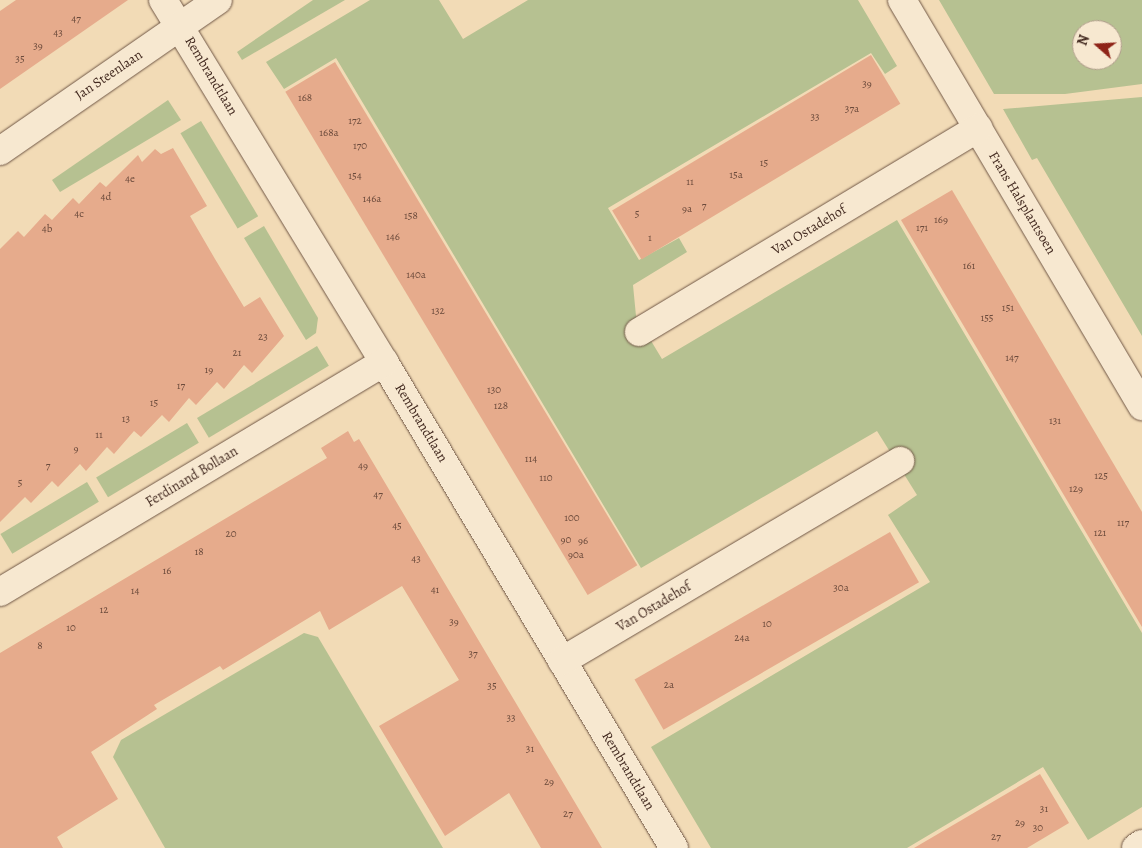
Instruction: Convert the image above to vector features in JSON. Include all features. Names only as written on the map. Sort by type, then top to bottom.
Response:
[{"type":"street","name":"Rembrandtlaan","points":[[163,0],[181,26],[384,362],[674,848]]},
{"type":"street","name":"Jan Steenlaan","points":[[0,151],[218,0]]},
{"type":"street","name":"Frans Halsplantsoen","points":[[902,0],[1142,406]]},
{"type":"street","name":"Van Ostadehof","points":[[639,332],[978,128]]},
{"type":"street","name":"Ferdinand Bollaan","points":[[0,592],[384,362]]},
{"type":"street","name":"Van Ostadehof","points":[[562,662],[900,461]]},
{"type":"street","points":[[1136,848],[1142,844]]},
{"type":"green space","points":[[313,0],[345,0],[242,60],[237,52]]},
{"type":"green space","points":[[370,0],[439,0],[463,39],[528,0],[858,0],[897,66],[885,74],[871,53],[608,208],[639,260],[679,238],[687,252],[633,285],[636,316],[662,359],[897,220],[1142,633],[1142,807],[1088,840],[1043,767],[907,848],[711,848],[651,747],[930,582],[888,515],[917,495],[877,431],[641,568],[336,58],[284,89],[266,62]]},
{"type":"green space","points":[[939,0],[1142,0],[1142,84],[1065,94],[994,94]]},
{"type":"green space","points":[[1142,97],[1142,336],[1037,158],[1032,160],[1003,109]]},
{"type":"green space","points":[[168,100],[181,120],[60,192],[52,180]]},
{"type":"green space","points":[[201,121],[258,216],[238,229],[180,133]]},
{"type":"green space","points":[[264,226],[318,318],[316,333],[306,340],[244,238]]},
{"type":"green space","points":[[317,346],[329,366],[209,438],[197,418]]},
{"type":"green space","points":[[187,423],[199,443],[108,497],[96,478]]},
{"type":"green space","points":[[87,482],[99,502],[12,554],[0,534]]},
{"type":"green space","points":[[304,633],[318,637],[443,848],[165,848],[113,757],[121,740]]},
{"type":"building","points":[[16,0],[128,0],[0,89],[0,11]]},
{"type":"building","points":[[871,55],[900,104],[641,259],[612,211]]},
{"type":"building","points":[[335,62],[637,565],[588,595],[285,92]]},
{"type":"building","points":[[173,148],[207,206],[190,216],[215,259],[244,307],[260,297],[284,336],[252,373],[244,365],[224,389],[217,382],[196,405],[189,398],[169,422],[162,415],[141,437],[134,431],[114,454],[107,447],[86,471],[80,464],[58,487],[52,481],[31,503],[25,497],[0,522],[0,249],[18,231],[24,237],[45,214],[52,220],[73,198],[79,204],[100,182],[106,187],[138,155],[142,162],[155,149],[161,154]]},
{"type":"building","points":[[952,190],[1142,512],[1142,627],[901,220]]},
{"type":"building","points":[[348,431],[354,442],[359,439],[602,848],[541,848],[509,793],[445,836],[379,726],[459,680],[402,586],[329,630],[320,611],[223,670],[220,666],[154,705],[157,709],[91,752],[118,799],[57,837],[63,848],[0,848],[0,653],[327,458],[321,448]]},
{"type":"building","points":[[890,532],[919,582],[664,730],[635,680]]},
{"type":"building","points":[[1040,774],[1069,823],[1027,848],[914,848]]}]
